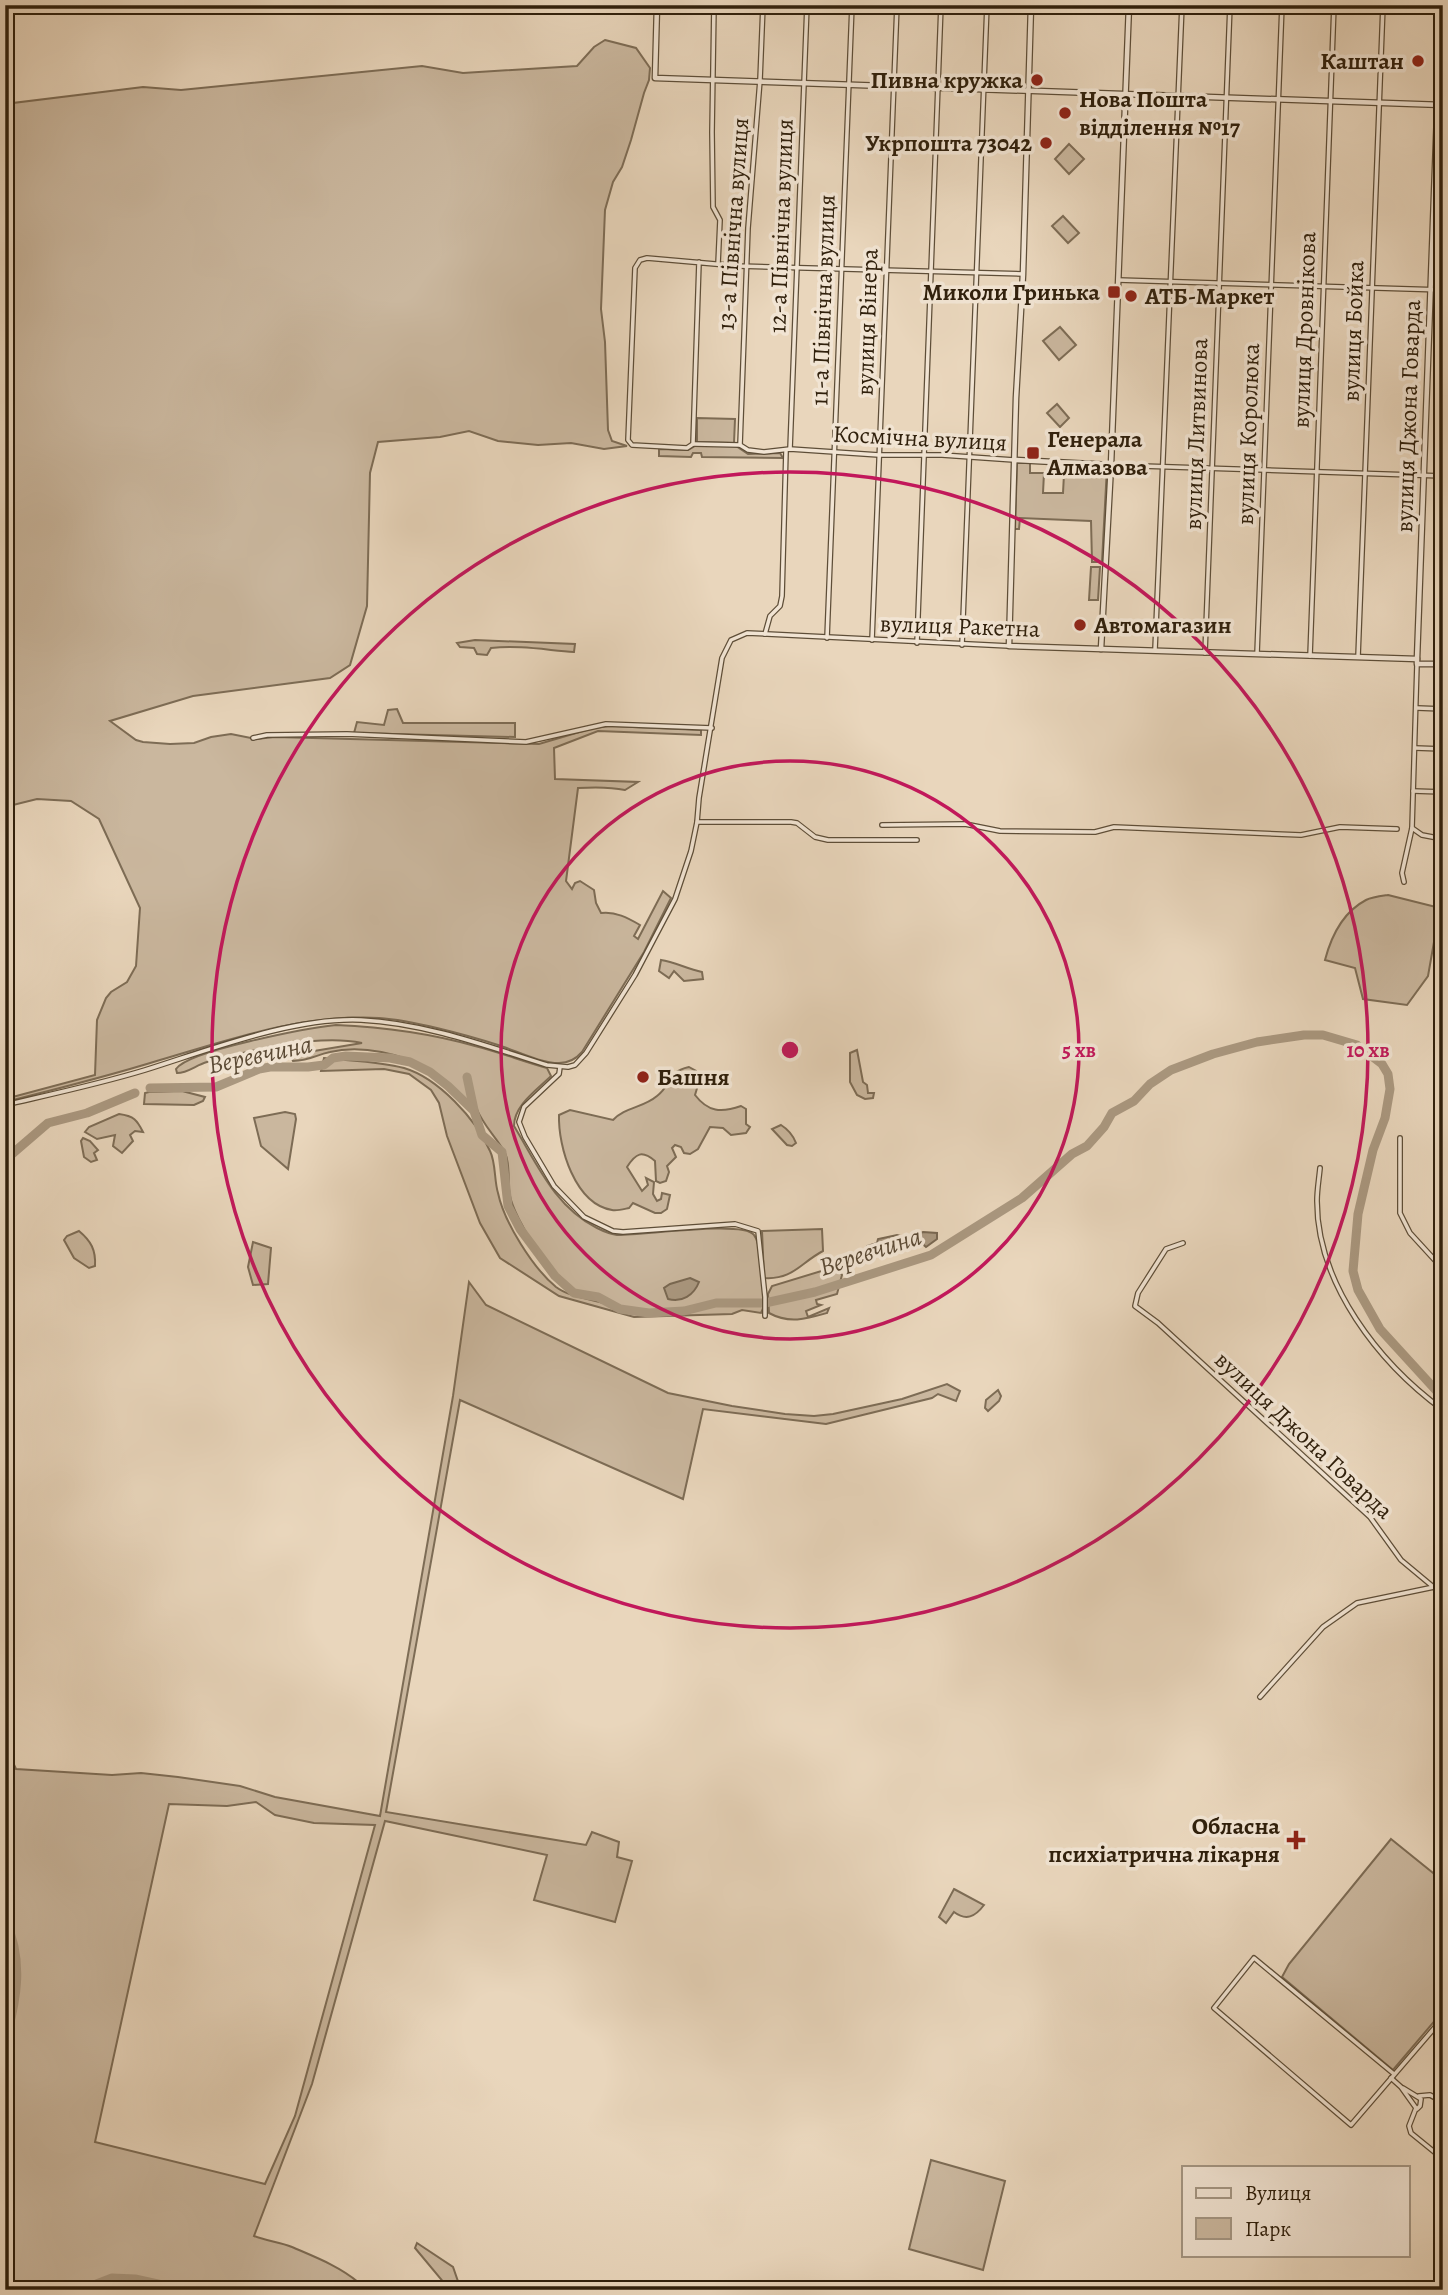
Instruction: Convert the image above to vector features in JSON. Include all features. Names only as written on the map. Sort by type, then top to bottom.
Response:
[{"type":"street","points":[[657,5],[655,78],[1440,105]]},
{"type":"street","points":[[714,5],[713,207],[720,220],[718,264]]},
{"type":"street","name":"13-а Північна вулиця","points":[[740,445],[746,265],[763,5]]},
{"type":"street","name":"12-а Північна вулиця","points":[[765,634],[770,617],[780,606],[782,596],[807,5]]},
{"type":"street","name":"11-а Північна вулиця","points":[[827,638],[852,5]]},
{"type":"street","name":"вулиця Вінера","points":[[872,640],[897,5]]},
{"type":"street","points":[[917,643],[941,5]]},
{"type":"street","points":[[962,645],[987,5]]},
{"type":"street","points":[[1009,646],[1031,5]]},
{"type":"street","points":[[1101,649],[1129,5]]},
{"type":"street","points":[[1155,652],[1182,5]]},
{"type":"street","name":"вулиця Литвинова","points":[[1205,653],[1230,5]]},
{"type":"street","name":"вулиця Королюка","points":[[1257,654],[1282,5]]},
{"type":"street","name":"вулиця Дровнікова","points":[[1310,656],[1334,5]]},
{"type":"street","name":"вулиця Бойка","points":[[1358,658],[1383,5]]},
{"type":"street","name":"вулиця Джона Говарда","points":[[1404,882],[1402,873],[1412,828],[1430,290],[1440,105],[1441,5]]},
{"type":"street","name":"Космічна вулиця","points":[[699,262],[647,258],[636,264],[628,440],[630,444],[687,449],[692,445],[740,445],[755,452],[788,450],[879,456],[969,456],[1111,465],[1443,476]]},
{"type":"street","points":[[692,445],[699,262],[797,268],[1023,274]]},
{"type":"street","points":[[1118,280],[1443,290]]},
{"type":"street","name":"вулиця Ракетна","points":[[765,1316],[758,1231],[735,1224],[643,1232],[613,1231],[584,1216],[562,1198],[524,1137],[519,1122],[524,1107],[559,1074],[560,1068],[575,1065],[586,1053],[650,949],[678,891],[697,822],[722,658],[728,645],[740,635],[765,634],[962,645],[1310,656],[1443,664]]},
{"type":"street","points":[[1417,708],[1443,709]]},
{"type":"street","points":[[253,738],[267,735],[347,734],[526,742],[606,724],[712,728]]},
{"type":"street","points":[[1415,748],[1443,749]]},
{"type":"street","points":[[1413,790],[1443,792]]},
{"type":"street","points":[[697,822],[791,822],[797,823],[815,837],[828,840],[917,840]]},
{"type":"street","points":[[882,825],[965,824],[1000,831],[1095,832],[1114,827],[1301,835],[1340,827],[1397,829]]},
{"type":"street","points":[[1412,828],[1422,835],[1443,839]]},
{"type":"street","points":[[5,1105],[117,1078],[271,1032],[320,1022],[360,1020],[394,1024],[467,1040],[560,1068]]},
{"type":"street","points":[[1400,1138],[1402,1221],[1443,1269]]},
{"type":"street","points":[[1320,1168],[1317,1204],[1324,1245],[1332,1273],[1345,1299],[1378,1349],[1413,1387],[1443,1410]]},
{"type":"street","name":"вулиця Джона Говарда","points":[[1183,1243],[1166,1249],[1138,1293],[1135,1306],[1158,1323],[1370,1517],[1401,1560],[1443,1595]]},
{"type":"street","points":[[1259,1697],[1323,1626],[1357,1603],[1434,1587]]},
{"type":"street","points":[[1417,2109],[1393,2076],[1254,1958],[1214,2008],[1351,2125],[1393,2076],[1443,2018]]},
{"type":"street","points":[[1401,2087],[1419,2096],[1430,2095],[1443,2102]]},
{"type":"street","points":[[1419,2096],[1421,2104],[1410,2124],[1411,2133],[1443,2159]]},
{"type":"green space","points":[[605,40],[636,48],[650,68],[631,140],[622,167],[613,182],[605,210],[601,309],[608,430],[612,441],[627,446],[604,449],[571,443],[538,445],[498,441],[469,431],[440,437],[378,442],[370,473],[367,606],[350,665],[330,678],[193,696],[110,721],[136,740],[170,744],[194,743],[231,734],[256,739],[275,737],[539,744],[593,728],[610,726],[701,730],[701,735],[598,731],[554,748],[555,779],[638,782],[625,790],[578,788],[566,881],[572,889],[575,883],[580,881],[594,890],[601,913],[616,914],[640,925],[634,936],[638,939],[663,891],[671,898],[644,952],[582,1052],[575,1059],[566,1062],[544,1061],[485,1041],[423,1025],[392,1019],[350,1018],[268,1030],[5,1102],[5,1099],[95,1075],[97,1020],[106,998],[127,982],[136,966],[140,908],[99,819],[71,801],[37,799],[5,807],[5,104],[143,87],[181,90],[422,66],[463,73],[577,66],[594,47]]},
{"type":"green space","points":[[1069,144],[1084,159],[1069,174],[1055,159]]},
{"type":"green space","points":[[1063,216],[1079,233],[1068,243],[1052,226]]},
{"type":"green space","points":[[1060,327],[1076,345],[1059,360],[1043,341]]},
{"type":"green space","points":[[1057,404],[1069,418],[1060,427],[1047,413]]},
{"type":"green space","points":[[697,418],[735,419],[734,443],[697,442]]},
{"type":"green space","points":[[695,446],[736,446],[748,454],[780,453],[783,458],[702,457],[701,453],[693,453],[691,457],[659,456],[659,449],[688,450]]},
{"type":"green space","points":[[1017,463],[1030,463],[1030,473],[1044,473],[1043,493],[1063,493],[1064,474],[1061,465],[1107,467],[1102,562],[1092,562],[1091,521],[1020,518],[1019,529],[1015,529]]},
{"type":"green space","points":[[1091,567],[1100,567],[1098,600],[1089,600]]},
{"type":"green space","points":[[475,640],[575,644],[574,652],[501,647],[491,648],[487,655],[477,654],[474,648],[460,647],[457,643]]},
{"type":"green space","points":[[397,709],[403,723],[515,723],[515,737],[354,733],[357,722],[384,725],[388,710]]},
{"type":"green space","points":[[1388,895],[1440,908],[1428,976],[1407,1005],[1363,999],[1355,968],[1325,960],[1335,934],[1351,911],[1366,900]]},
{"type":"green space","points":[[661,960],[702,972],[703,979],[684,981],[674,971],[669,978],[659,971]]},
{"type":"green space","points":[[336,1025],[423,1034],[484,1048],[547,1068],[551,1076],[522,1105],[514,1126],[558,1197],[582,1219],[617,1235],[731,1229],[754,1235],[759,1250],[764,1290],[761,1313],[742,1310],[732,1314],[634,1317],[559,1296],[500,1258],[480,1223],[447,1136],[439,1103],[431,1090],[409,1074],[384,1069],[321,1071],[324,1058],[404,1068],[417,1073],[442,1090],[466,1113],[484,1139],[492,1156],[497,1188],[506,1217],[538,1268],[561,1290],[606,1304],[604,1300],[573,1290],[555,1275],[545,1262],[513,1206],[505,1153],[476,1107],[436,1074],[407,1059],[382,1052],[355,1049],[293,1061],[290,1055],[362,1043],[325,1040],[243,1053],[177,1073],[176,1069],[186,1062],[225,1048],[277,1035]]},
{"type":"green space","points":[[857,1050],[863,1082],[867,1085],[868,1093],[874,1093],[873,1098],[865,1099],[857,1095],[850,1082],[850,1053]]},
{"type":"green space","points":[[689,1067],[696,1071],[698,1085],[695,1095],[700,1101],[715,1110],[741,1106],[746,1109],[746,1124],[750,1127],[746,1133],[731,1135],[723,1128],[710,1127],[698,1149],[690,1154],[684,1153],[681,1147],[675,1145],[672,1148],[676,1157],[667,1166],[669,1172],[666,1181],[660,1183],[656,1181],[655,1161],[643,1154],[633,1159],[627,1167],[642,1191],[648,1185],[646,1178],[654,1182],[653,1194],[657,1201],[661,1199],[662,1193],[670,1195],[667,1209],[661,1213],[633,1203],[629,1208],[616,1210],[599,1206],[588,1197],[571,1172],[559,1128],[559,1115],[570,1110],[613,1120],[623,1112],[652,1100],[662,1092],[676,1072]]},
{"type":"green space","points":[[182,1091],[205,1097],[194,1105],[144,1104],[145,1093]]},
{"type":"green space","points":[[285,1112],[295,1114],[296,1119],[288,1169],[261,1146],[254,1118]]},
{"type":"green space","points":[[119,1114],[134,1119],[143,1132],[135,1131],[130,1135],[133,1141],[122,1153],[113,1146],[115,1135],[97,1139],[85,1132],[89,1127]]},
{"type":"green space","points":[[781,1125],[794,1138],[796,1143],[792,1146],[787,1145],[772,1129]]},
{"type":"green space","points":[[83,1138],[98,1150],[94,1153],[97,1160],[91,1162],[84,1157],[81,1141]]},
{"type":"green space","points":[[822,1229],[823,1251],[789,1274],[764,1278],[762,1231]]},
{"type":"green space","points":[[79,1231],[92,1246],[95,1266],[89,1268],[74,1258],[64,1240]]},
{"type":"green space","points":[[253,1242],[271,1248],[268,1284],[253,1285],[248,1267]]},
{"type":"green space","points":[[828,1269],[839,1271],[842,1275],[837,1294],[816,1300],[817,1304],[821,1305],[806,1311],[808,1317],[829,1308],[827,1313],[805,1319],[791,1319],[769,1313],[768,1294],[772,1286]]},
{"type":"green space","points":[[469,1282],[486,1305],[668,1393],[732,1406],[814,1416],[902,1399],[947,1384],[960,1391],[956,1401],[938,1394],[932,1398],[826,1424],[703,1409],[683,1499],[460,1400],[386,1812],[586,1845],[592,1832],[619,1842],[617,1857],[632,1861],[615,1922],[534,1900],[547,1855],[385,1821],[312,2084],[254,2236],[318,2258],[351,2276],[358,2282],[358,2290],[5,2290],[5,1745],[16,1769],[112,1775],[141,1773],[178,1777],[240,1786],[275,1797],[380,1816],[453,1396]],"holes":[[[256,1802],[275,1815],[314,1823],[375,1825],[295,2116],[265,2184],[95,2142],[169,1804],[227,1806]]]},
{"type":"green space","points":[[998,1390],[1001,1396],[999,1401],[988,1411],[985,1408],[986,1400]]},
{"type":"green space","points":[[1391,1839],[1443,1881],[1443,2011],[1393,2070],[1282,1977],[1289,1964]]},
{"type":"green space","points":[[954,1889],[984,1905],[970,1916],[954,1912],[946,1923],[939,1917]]},
{"type":"green space","points":[[931,2160],[1005,2181],[983,2270],[909,2249]]},
{"type":"green space","points":[[417,2243],[453,2267],[461,2290],[450,2290],[415,2248]]},
{"type":"water","points":[[923,1232],[937,1233],[937,1239],[926,1247],[918,1240],[906,1245],[893,1244],[884,1254],[866,1254],[867,1246],[877,1243],[878,1239],[897,1235],[909,1238]]},
{"type":"water","points":[[690,1278],[699,1282],[691,1294],[683,1299],[668,1299],[664,1288]]},
{"type":"waterway","name":"Веревчина","points":[[150,1088],[216,1087],[259,1069],[324,1065],[333,1058],[346,1056],[390,1058],[410,1062],[430,1072],[474,1111],[482,1135],[502,1152],[508,1206],[520,1229],[555,1276],[574,1293],[598,1297],[620,1309],[649,1313],[684,1311],[716,1303],[765,1303],[815,1292],[931,1255],[1022,1198],[1072,1154],[1087,1146],[1112,1113],[1134,1101],[1150,1084],[1171,1070],[1213,1054],[1257,1042],[1323,1035],[1357,1045],[1382,1064],[1388,1074],[1390,1089],[1385,1118],[1373,1150],[1358,1214],[1353,1271],[1358,1290],[1380,1329],[1443,1398]]},
{"type":"waterway","points":[[467,1077],[474,1110]]},
{"type":"waterway","name":"Веревчина","points":[[5,1160],[48,1123],[87,1113],[135,1093]]},
{"type":"waterway","name":"Веревчина","points":[[5,1920],[17,1965],[13,2010],[5,2041]]},
{"type":"waterway","name":"Веревчина","points":[[81,2290],[112,2278],[135,2279],[185,2290]]},
{"type":"place","name":"Каштан","points":[[1418,61]]},
{"type":"place","name":"Пивна кружка","points":[[1037,80]]},
{"type":"place","name":"Нова Пошта відділення №17","points":[[1065,113]]},
{"type":"place","name":"Укрпошта 73042","points":[[1046,143]]},
{"type":"place","name":"Миколи Гринька","points":[[1114,292]]},
{"type":"place","name":"АТБ-Маркет","points":[[1131,296]]},
{"type":"place","name":"Генерала Алмазова","points":[[1033,453]]},
{"type":"place","name":"Автомагазин","points":[[1080,625]]},
{"type":"place","name":"Башня","points":[[643,1077]]},
{"type":"place","name":"Обласна психіатрична лікарня","points":[[1296,1840]]}]
